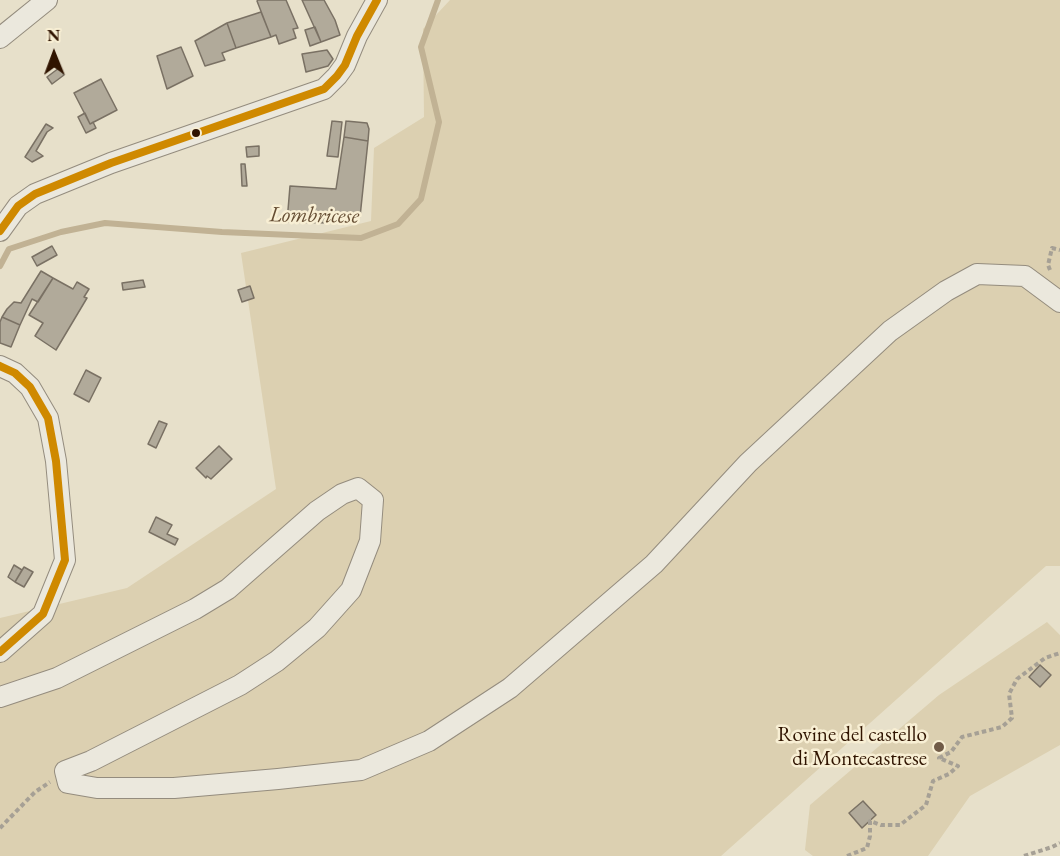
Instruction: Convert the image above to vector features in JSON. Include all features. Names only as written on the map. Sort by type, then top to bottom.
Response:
[{"type":"street","points":[[0,38],[46,0]]},
{"type":"street","points":[[0,231],[18,206],[35,194],[111,163],[324,89],[345,65],[357,36],[377,0]]},
{"type":"street","points":[[0,697],[57,678],[195,609],[228,589],[317,511],[342,494],[358,488],[374,500],[370,541],[351,590],[317,628],[277,661],[240,685],[90,761],[65,771],[68,783],[97,788],[185,787],[361,770],[429,741],[510,688],[654,564],[748,463],[890,331],[946,291],[977,274],[1025,276],[1060,302]]},
{"type":"street","points":[[0,366],[15,373],[30,387],[48,418],[56,461],[65,561],[43,614],[0,652]]},
{"type":"path","points":[[1054,276],[1048,265],[1052,248],[1060,250]]},
{"type":"path","points":[[847,856],[867,848],[870,821],[881,825],[900,825],[926,805],[933,781],[949,774],[958,766],[939,758],[951,752],[962,737],[1002,727],[1007,723],[1012,718],[1009,694],[1017,679],[1044,658],[1060,652]]},
{"type":"path","points":[[0,828],[35,792],[65,771]]},
{"type":"path","points":[[1024,856],[1041,853],[1060,843]]},
{"type":"shaded area","points":[[450,0],[1060,0],[1060,566],[1046,566],[721,856],[0,856],[0,618],[127,588],[276,489],[241,253],[371,221],[374,148],[424,117],[423,29]]},
{"type":"shaded area","points":[[1047,622],[1060,635],[1060,745],[970,796],[928,856],[813,856],[805,850],[810,805],[939,695]]},
{"type":"building","points":[[258,0],[286,0],[298,28],[293,29],[296,38],[279,44],[276,35],[271,37]]},
{"type":"building","points":[[302,0],[324,0],[340,35],[321,42]]},
{"type":"building","points":[[261,12],[271,37],[236,48],[227,23]]},
{"type":"building","points":[[227,23],[236,48],[222,53],[225,60],[205,66],[195,41]]},
{"type":"building","points":[[315,27],[321,42],[310,46],[305,30]]},
{"type":"building","points":[[181,47],[193,76],[167,89],[157,56]]},
{"type":"building","points":[[327,50],[333,59],[328,66],[306,72],[302,54]]},
{"type":"building","points":[[59,68],[64,75],[52,84],[47,77]]},
{"type":"building","points":[[101,79],[117,110],[90,124],[74,93]]},
{"type":"building","points":[[85,113],[90,124],[93,122],[96,128],[86,133],[78,117]]},
{"type":"building","points":[[332,121],[342,122],[338,157],[327,156]]},
{"type":"building","points":[[346,121],[367,123],[368,141],[344,137]]},
{"type":"building","points":[[46,124],[53,128],[47,132],[36,151],[43,156],[32,162],[25,157]]},
{"type":"building","points":[[344,137],[368,141],[360,217],[331,223],[287,222],[290,186],[336,189]]},
{"type":"building","points":[[259,146],[259,156],[247,157],[246,147]]},
{"type":"building","points":[[241,164],[245,164],[247,186],[242,186]]},
{"type":"building","points":[[52,246],[57,255],[37,266],[32,257]]},
{"type":"building","points":[[41,271],[53,278],[38,302],[32,299],[20,325],[2,317],[14,302],[21,303]]},
{"type":"building","points":[[53,278],[73,289],[77,282],[89,289],[84,297],[87,298],[56,350],[35,336],[43,323],[29,315]]},
{"type":"building","points":[[143,280],[145,287],[123,290],[122,283]]},
{"type":"building","points":[[250,286],[254,298],[242,302],[238,290]]},
{"type":"building","points":[[2,317],[20,325],[11,347],[0,343]]},
{"type":"building","points":[[86,370],[101,378],[89,402],[74,394]]},
{"type":"building","points":[[159,421],[167,424],[156,448],[148,444]]},
{"type":"building","points":[[219,446],[232,459],[211,479],[207,476],[206,478],[196,468]]},
{"type":"building","points":[[156,517],[172,525],[167,534],[178,539],[175,545],[149,532]]},
{"type":"building","points":[[14,565],[22,570],[15,582],[8,577]]},
{"type":"building","points":[[24,567],[33,572],[24,587],[15,582]]},
{"type":"building","points":[[1040,665],[1051,675],[1040,687],[1029,677]]},
{"type":"building","points":[[863,801],[876,815],[862,828],[849,813]]},
{"type":"waterway","name":"Lombricese","points":[[0,266],[9,249],[61,232],[105,223],[222,232],[361,238],[398,224],[421,199],[439,122],[421,47],[438,0]]},
{"type":"transit line","points":[[0,231],[18,206],[35,194],[111,163],[324,89],[345,65],[357,36],[377,0]]},
{"type":"transit line","points":[[0,366],[15,373],[30,387],[48,418],[56,461],[65,560],[43,614],[0,652]]},
{"type":"place","name":"Rovine del castello di Montecastrese","points":[[939,747]]}]
